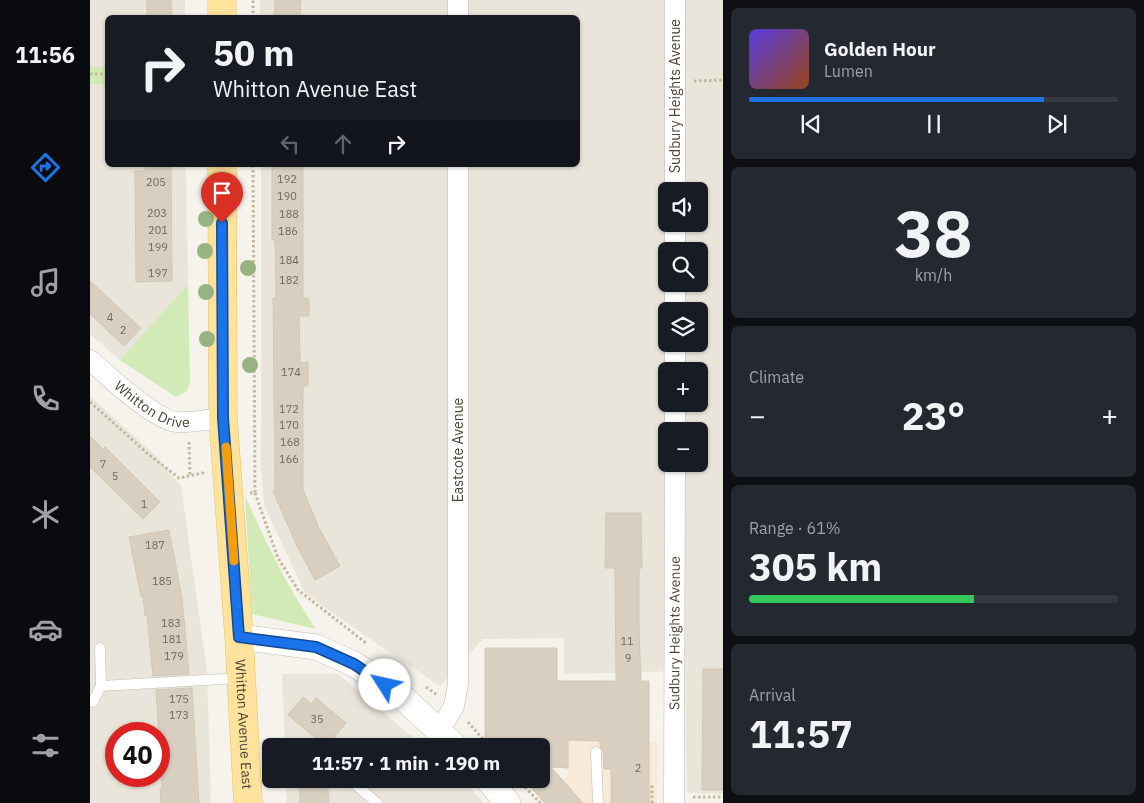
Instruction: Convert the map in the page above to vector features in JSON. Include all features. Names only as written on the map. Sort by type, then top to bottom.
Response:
[{"type":"main road","points":[[222,0],[222,15]]},
{"type":"main road","name":"Whitton Avenue East","points":[[222,167],[223,418],[242,678],[248,803]]},
{"type":"street","points":[[458,0],[458,15]]},
{"type":"street","name":"Sudbury Heights Avenue","points":[[675,0],[676,182]]},
{"type":"street","name":"Eastcote Avenue","points":[[447,738],[458,684],[458,167]]},
{"type":"street","name":"Whitton Drive","points":[[90,360],[155,413],[176,422],[223,418]]},
{"type":"street","name":"Sudbury Heights Avenue","points":[[674,800],[675,472]]},
{"type":"street","points":[[239,637],[316,647],[354,664],[401,696],[447,738]]},
{"type":"street","points":[[504,788],[516,794]]},
{"type":"lane","points":[[93,702],[102,686],[100,648]]},
{"type":"lane","points":[[102,686],[242,678]]},
{"type":"lane","points":[[596,752],[598,803]]},
{"type":"lane","points":[[360,788],[377,803]]},
{"type":"path","points":[[253,0],[253,15]]},
{"type":"path","points":[[90,74],[105,74]]},
{"type":"path","points":[[676,82],[723,80]]},
{"type":"path","points":[[253,167],[255,493],[278,558],[298,590],[368,645]]},
{"type":"path","points":[[90,402],[147,453],[179,478],[203,473],[204,481]]},
{"type":"path","points":[[189,442],[190,476]]},
{"type":"path","points":[[245,494],[255,493]]},
{"type":"path","points":[[423,684],[454,706],[481,738]]},
{"type":"path","points":[[516,794],[540,803]]},
{"type":"path","points":[[674,800],[723,797]]},
{"type":"shaded area","points":[[90,0],[185,0],[185,15],[105,15],[105,67],[90,67]]},
{"type":"shaded area","points":[[260,0],[723,0],[723,794],[687,793],[685,671],[564,674],[564,638],[483,639],[440,686],[305,593],[264,505],[261,470],[261,167],[580,167],[580,15],[260,15]]},
{"type":"shaded area","points":[[90,84],[105,84],[105,167],[186,167],[188,284],[120,360],[90,334]]},
{"type":"shaded area","points":[[90,396],[157,457],[181,486],[207,671],[211,803],[90,803]]},
{"type":"shaded area","points":[[282,674],[338,674],[414,738],[285,738]]},
{"type":"shaded area","points":[[568,740],[649,741],[658,743],[657,803],[538,803],[568,775]]},
{"type":"shaded area","points":[[286,788],[470,788],[484,803],[287,803]]},
{"type":"green space","points":[[90,67],[105,67],[105,84],[90,84]]},
{"type":"green space","points":[[188,284],[190,383],[186,392],[176,397],[120,360]]},
{"type":"green space","points":[[245,496],[286,581],[316,629],[252,614]]},
{"type":"building","points":[[147,0],[171,0],[172,15],[147,15]]},
{"type":"building","points":[[275,0],[301,0],[300,15],[274,15]]},
{"type":"building","points":[[145,167],[171,167],[172,281],[136,282],[135,171],[145,171]]},
{"type":"building","points":[[272,167],[303,167],[303,298],[309,298],[309,316],[299,316],[300,363],[308,362],[308,386],[303,386],[303,490],[319,528],[340,566],[315,580],[296,544],[273,491],[275,489],[273,298],[276,298],[275,240],[272,240]]},
{"type":"building","points":[[90,281],[141,328],[124,346],[90,314]]},
{"type":"building","points":[[90,436],[103,449],[105,447],[160,502],[143,519],[90,467]]},
{"type":"building","points":[[606,513],[641,513],[642,568],[639,568],[639,628],[641,681],[649,681],[649,803],[611,803],[611,769],[604,769],[600,741],[568,740],[568,768],[551,767],[583,803],[545,803],[531,788],[550,788],[550,738],[485,738],[485,648],[557,648],[557,681],[616,681],[615,568],[605,568]]},
{"type":"building","points":[[169,530],[182,598],[189,674],[153,676],[147,615],[145,616],[143,596],[141,597],[129,537]]},
{"type":"building","points":[[703,669],[723,669],[723,790],[702,790]]},
{"type":"building","points":[[192,688],[199,803],[161,803],[160,788],[170,787],[170,722],[158,722],[156,690]]},
{"type":"building","points":[[303,697],[311,704],[316,698],[346,723],[334,738],[315,738],[288,715]]},
{"type":"building","points":[[299,788],[328,788],[329,803],[300,803]]},
{"type":"slow traffic","points":[[226,447],[234,561]]},
{"type":"route","points":[[222,223],[223,418],[239,637],[316,647],[354,664],[385,685]]}]
